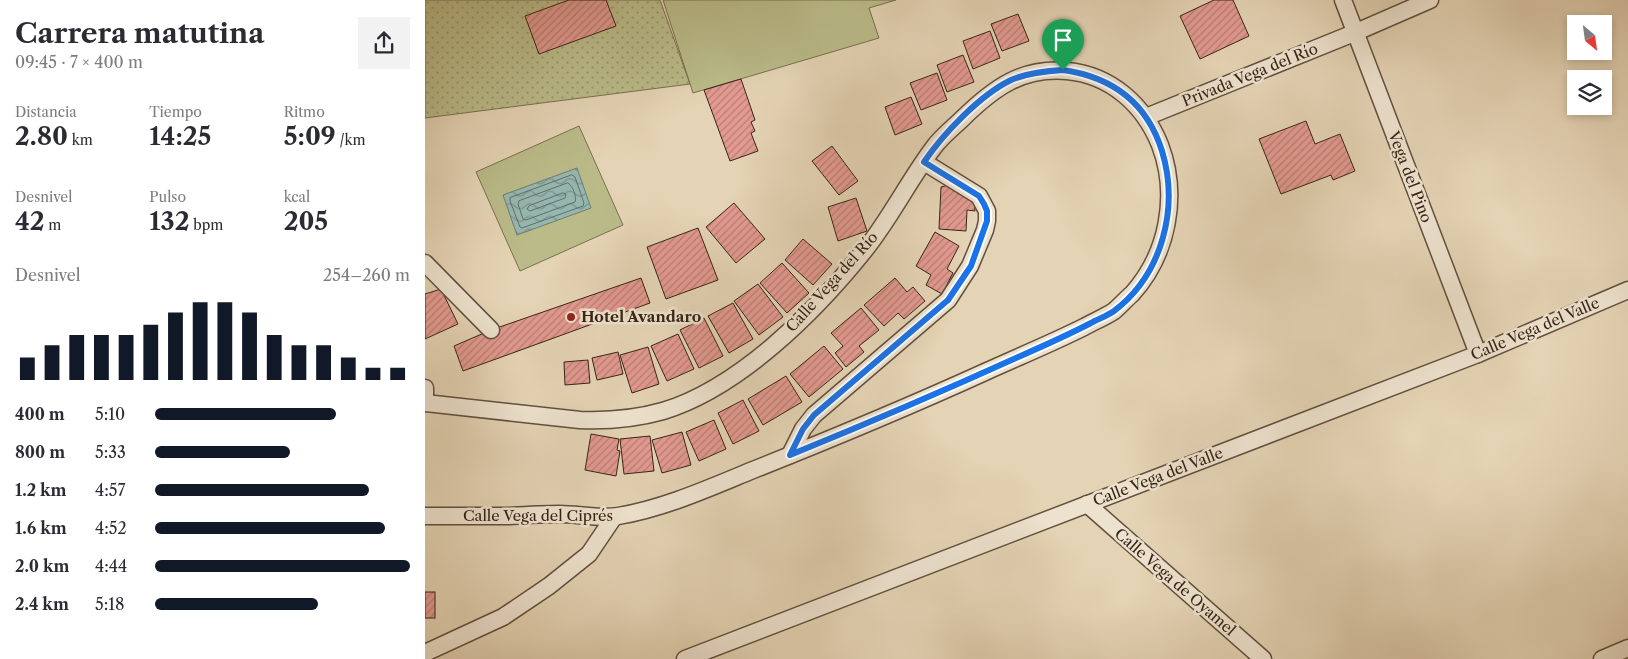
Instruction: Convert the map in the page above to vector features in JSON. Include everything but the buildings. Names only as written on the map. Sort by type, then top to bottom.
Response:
[{"type":"street","name":"Vega del Pino","points":[[1343,0],[1478,354]]},
{"type":"street","name":"Privada Vega del Río","points":[[1146,117],[1355,34],[1430,0]]},
{"type":"street","name":"Calle Vega del Río","points":[[425,403],[580,420],[622,419],[664,411],[706,393],[754,361],[791,330],[865,250],[937,142],[981,101],[1011,80],[1028,74],[1063,70],[1095,77],[1124,93],[1146,117]]},
{"type":"street","name":"Calle Vega del Ciprés","points":[[425,516],[560,514],[614,516],[667,503],[790,455],[945,390],[1114,311],[1144,280],[1162,243],[1167,224],[1169,203],[1166,167],[1162,150],[1146,117]]},
{"type":"street","points":[[790,455],[803,429],[814,415],[948,300],[971,266],[987,221],[987,211],[984,204],[979,196],[924,162]]},
{"type":"street","points":[[425,263],[491,330]]},
{"type":"street","name":"Calle Vega del Valle","points":[[685,659],[1478,354],[1628,290]]},
{"type":"street","points":[[425,388],[425,398]]},
{"type":"street","name":"Calle Vega de Oyamel","points":[[1087,504],[1263,659]]},
{"type":"street","points":[[425,653],[503,618],[549,586],[589,554],[614,516]]},
{"type":"street","points":[[1602,659],[1628,648]]},
{"type":"green space","points":[[425,0],[660,0],[690,84],[425,118]]},
{"type":"green space","points":[[663,0],[896,0],[869,8],[879,38],[693,93]]},
{"type":"green space","points":[[579,126],[623,225],[520,271],[476,172]]},
{"type":"water","points":[[577,168],[591,208],[517,235],[503,195]]},
{"type":"place","name":"Hotel Avandaro","points":[[571,317]]},
{"type":"route","points":[[1063,70],[1095,77],[1124,93],[1146,117],[1162,150],[1169,185],[1167,224],[1162,243],[1144,280],[1114,311],[1076,331],[936,394],[790,455],[803,429],[814,415],[948,300],[971,266],[985,230],[987,211],[979,196],[924,162],[937,142],[981,101],[1011,80],[1028,74],[1063,70]]}]
